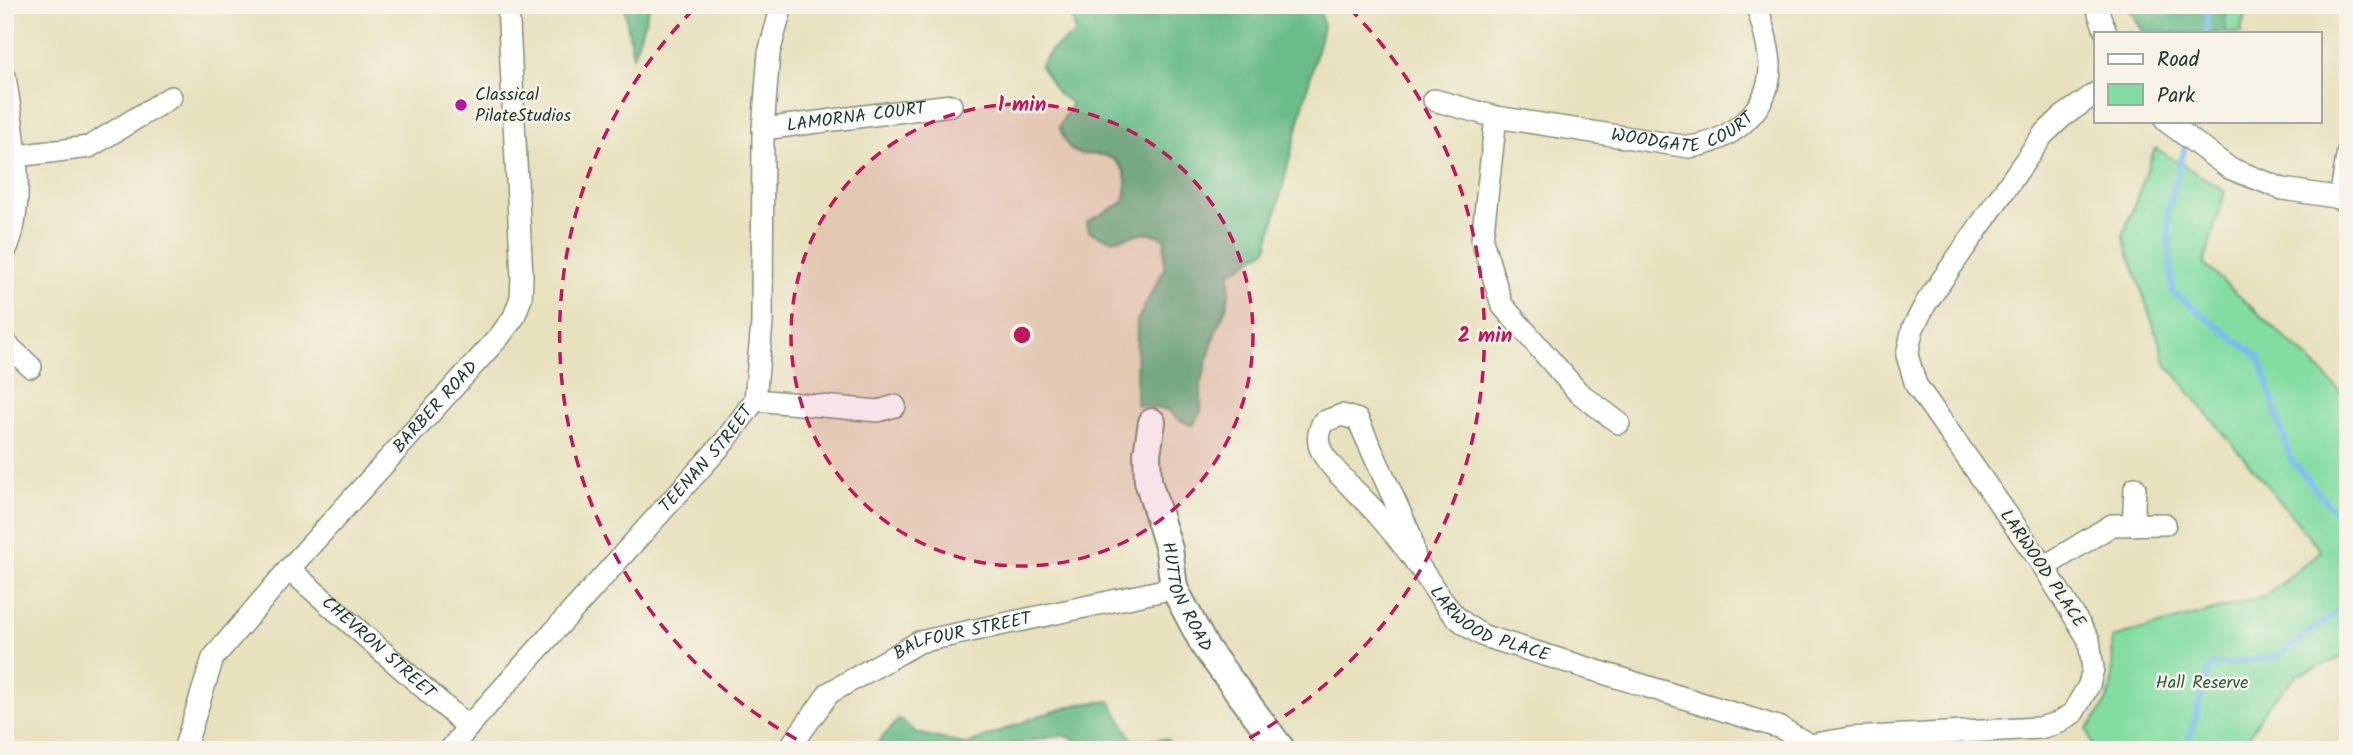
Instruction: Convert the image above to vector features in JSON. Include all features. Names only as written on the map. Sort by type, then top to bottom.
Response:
[{"type":"street","name":"BARBER ROAD","points":[[184,750],[213,658],[514,317],[521,298],[522,277],[508,5]]},
{"type":"street","name":"TEENAN STREET","points":[[450,750],[725,440],[755,400],[762,323],[764,129],[769,53],[782,5]]},
{"type":"street","name":"WOODGATE COURT","points":[[1434,100],[1496,117],[1689,147],[1708,144],[1726,136],[1748,119],[1764,95],[1770,67],[1767,42],[1757,5]]},
{"type":"street","points":[[2096,5],[2106,32]]},
{"type":"street","points":[[5,78],[17,156],[15,213],[5,252]]},
{"type":"street","name":"LARWOOD PLACE","points":[[1416,563],[1410,534],[1358,421],[1342,415],[1323,422],[1318,440],[1323,454],[1380,516],[1416,563],[1444,606],[1465,626],[1484,636],[1782,728],[1809,747],[1850,738],[2039,728],[2058,723],[2073,713],[2089,685],[2093,669],[2089,640],[2044,567],[1916,385],[1907,355],[1913,328],[1926,303],[2043,135],[2062,117],[2094,94]]},
{"type":"street","points":[[17,156],[89,148],[171,97]]},
{"type":"street","name":"LAMORNA COURT","points":[[764,129],[951,105]]},
{"type":"street","points":[[1496,117],[1482,240],[1503,305],[1578,392],[1619,423]]},
{"type":"street","points":[[2168,122],[2229,168],[2283,189],[2344,199],[2348,151]]},
{"type":"street","points":[[5,343],[32,367]]},
{"type":"street","points":[[755,400],[878,411],[895,406]]},
{"type":"street","name":"HUTTON ROAD","points":[[1153,422],[1147,454],[1148,481],[1168,549],[1174,587],[1205,647],[1282,750]]},
{"type":"street","points":[[2133,525],[2135,488]]},
{"type":"street","points":[[2044,567],[2112,525],[2165,524]]},
{"type":"street","name":"CHEVRON STREET","points":[[289,569],[468,727]]},
{"type":"street","name":"BALFOUR STREET","points":[[788,750],[829,693],[919,642],[1174,587]]},
{"type":"green space","points":[[624,5],[650,5],[633,57]]},
{"type":"green space","points":[[1058,5],[1319,5],[1323,26],[1267,249],[1230,273],[1228,303],[1215,333],[1201,384],[1201,411],[1193,426],[1179,420],[1168,410],[1136,405],[1137,321],[1164,269],[1165,239],[1151,233],[1140,233],[1108,239],[1089,231],[1087,222],[1124,202],[1126,181],[1123,169],[1113,159],[1073,151],[1059,127],[1072,103],[1058,94],[1040,66],[1052,49],[1076,34],[1071,11]]},
{"type":"green space","points":[[2127,5],[2246,5],[2241,32],[2143,32]]},
{"type":"green space","points":[[2127,5],[2225,5],[2226,32],[2143,32]]},
{"type":"green space","name":"Hall Reserve","points":[[2155,148],[2225,191],[2204,264],[2313,363],[2348,400],[2348,655],[2297,675],[2267,706],[2240,750],[2094,750],[2087,729],[2104,706],[2111,687],[2112,638],[2266,596],[2321,551],[2167,365],[2123,236]]},
{"type":"green space","points":[[1110,701],[1133,741],[1166,739],[1178,750],[1103,750],[1063,735],[1013,744],[1009,750],[884,750],[877,744],[899,719],[917,733],[967,745],[1038,716],[1079,704]]},
{"type":"waterway","points":[[2206,32],[2208,5]]},
{"type":"waterway","points":[[2186,143],[2168,210],[2172,292],[2260,358],[2290,458],[2337,515],[2348,522]]},
{"type":"waterway","points":[[2186,750],[2210,666],[2278,656],[2348,604]]},
{"type":"place","name":"Classical PilateStudios","points":[[461,105]]}]
